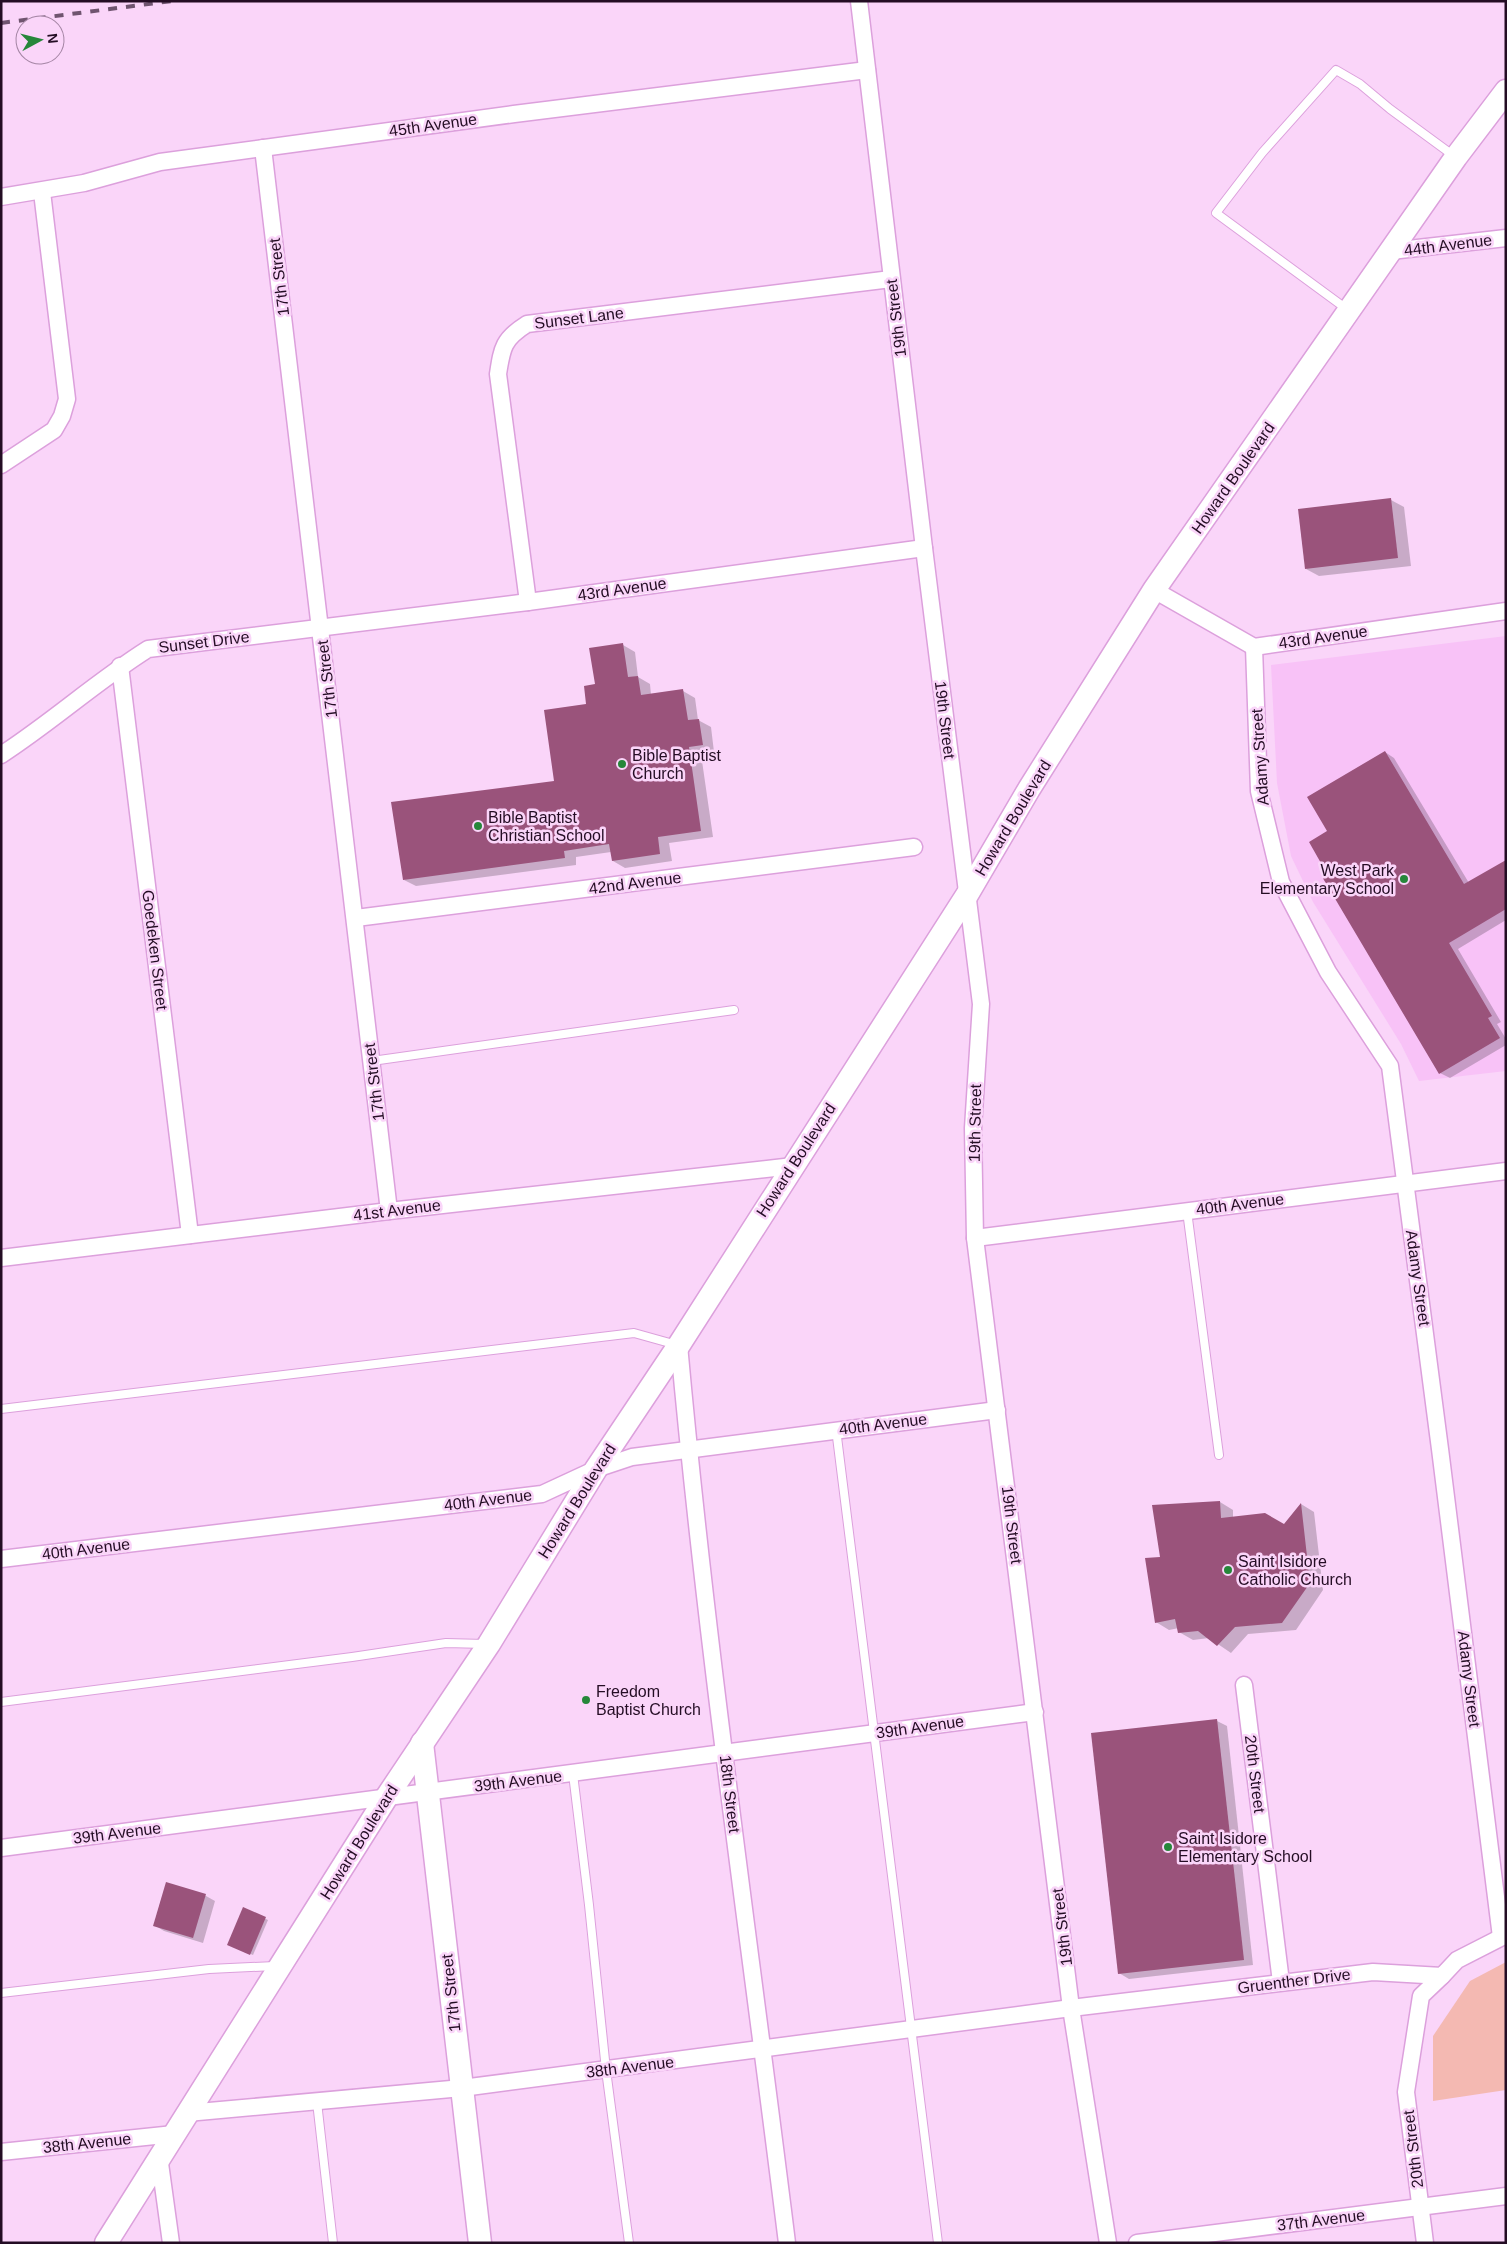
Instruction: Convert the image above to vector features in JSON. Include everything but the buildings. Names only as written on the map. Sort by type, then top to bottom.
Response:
[{"type":"main road","name":"Howard Boulevard","points":[[106,2243],[386,1798],[489,1644],[596,1469],[679,1345],[967,894],[1029,790],[1154,590],[1456,157],[1506,90]]},
{"type":"main road","name":"17th Street","points":[[422,1743],[480,2243]]},
{"type":"street","name":"19th Street","points":[[859,1],[891,279],[981,1004],[973,1128],[975,1238],[1072,2008],[1108,2243]]},
{"type":"street","name":"45th Avenue","points":[[1,197],[84,184],[160,162],[514,114],[868,70]]},
{"type":"street","name":"17th Street","points":[[263,148],[356,918],[389,1211]]},
{"type":"street","points":[[1,465],[54,430],[62,416],[67,399],[42,192]]},
{"type":"street","name":"44th Avenue","points":[[1391,251],[1506,238]]},
{"type":"street","name":"Sunset Lane","points":[[528,602],[498,374],[502,348],[512,333],[527,324],[891,279]]},
{"type":"street","name":"43rd Avenue","points":[[321,628],[924,548]]},
{"type":"street","points":[[1154,590],[1254,647]]},
{"type":"street","name":"43rd Avenue","points":[[1254,647],[1506,611]]},
{"type":"street","name":"Sunset Drive","points":[[1,755],[36,732],[120,666],[148,649],[321,628]]},
{"type":"street","name":"Adamy Street","points":[[1254,647],[1260,791],[1280,882],[1328,972],[1390,1066],[1503,1936]]},
{"type":"street","name":"Goedeken Street","points":[[120,666],[190,1235]]},
{"type":"street","name":"42nd Avenue","points":[[356,918],[914,847]]},
{"type":"street","name":"41st Avenue","points":[[1,1258],[389,1211],[793,1166]]},
{"type":"street","name":"40th Avenue","points":[[975,1238],[1506,1171]]},
{"type":"street","name":"18th Street","points":[[679,1345],[688,1450],[724,1754],[787,2243]]},
{"type":"street","name":"40th Avenue","points":[[1,1559],[542,1494],[596,1469],[632,1458],[836,1429],[997,1410]]},
{"type":"street","name":"20th Street","points":[[1244,1685],[1281,1982]]},
{"type":"street","name":"39th Avenue","points":[[1,1848],[1035,1712]]},
{"type":"street","points":[[1442,1976],[1458,1960],[1503,1936]]},
{"type":"street","name":"Gruenther Drive","points":[[1072,2008],[1373,1972],[1442,1976]]},
{"type":"street","name":"20th Street","points":[[1425,2243],[1406,2092],[1421,1996],[1442,1976]]},
{"type":"street","name":"38th Avenue","points":[[187,2113],[462,2088],[1072,2008]]},
{"type":"street","name":"38th Avenue","points":[[1,2152],[174,2134]]},
{"type":"street","points":[[159,2156],[172,2243]]},
{"type":"street","name":"37th Avenue","points":[[1137,2243],[1506,2196]]},
{"type":"lane","points":[[1349,311],[1216,213],[1262,153],[1336,70],[1360,84],[1390,109],[1456,157]]},
{"type":"lane","points":[[372,1061],[734,1010]]},
{"type":"lane","points":[[1187,1211],[1219,1455]]},
{"type":"lane","points":[[1,1409],[634,1333],[679,1345]]},
{"type":"lane","points":[[836,1429],[938,2243]]},
{"type":"lane","points":[[1,1702],[352,1657],[446,1643],[489,1644]]},
{"type":"lane","points":[[573,1774],[590,1905],[606,2070],[630,2243]]},
{"type":"lane","points":[[1,1993],[209,1969],[281,1966]]},
{"type":"lane","points":[[317,2102],[333,2243]]},
{"type":"shaded area","name":"West Park Elementary School","points":[[1506,636],[1506,1071],[1419,1081],[1401,1044],[1313,902],[1291,856],[1277,783],[1271,665]]},
{"type":"shaded area","points":[[1506,1962],[1506,2090],[1433,2101],[1433,2036],[1470,1981]]},
{"type":"railway","points":[[1,23],[172,1]]},
{"type":"place","name":"Bible Baptist Church","points":[[622,764]]},
{"type":"place","name":"Bible Baptist Christian School","points":[[478,826]]},
{"type":"place","name":"West Park Elementary School","points":[[1404,879]]},
{"type":"place","name":"Saint Isidore Catholic Church","points":[[1228,1570]]},
{"type":"place","name":"Freedom Baptist Church","points":[[586,1700]]},
{"type":"place","name":"Saint Isidore Elementary School","points":[[1168,1847]]}]
